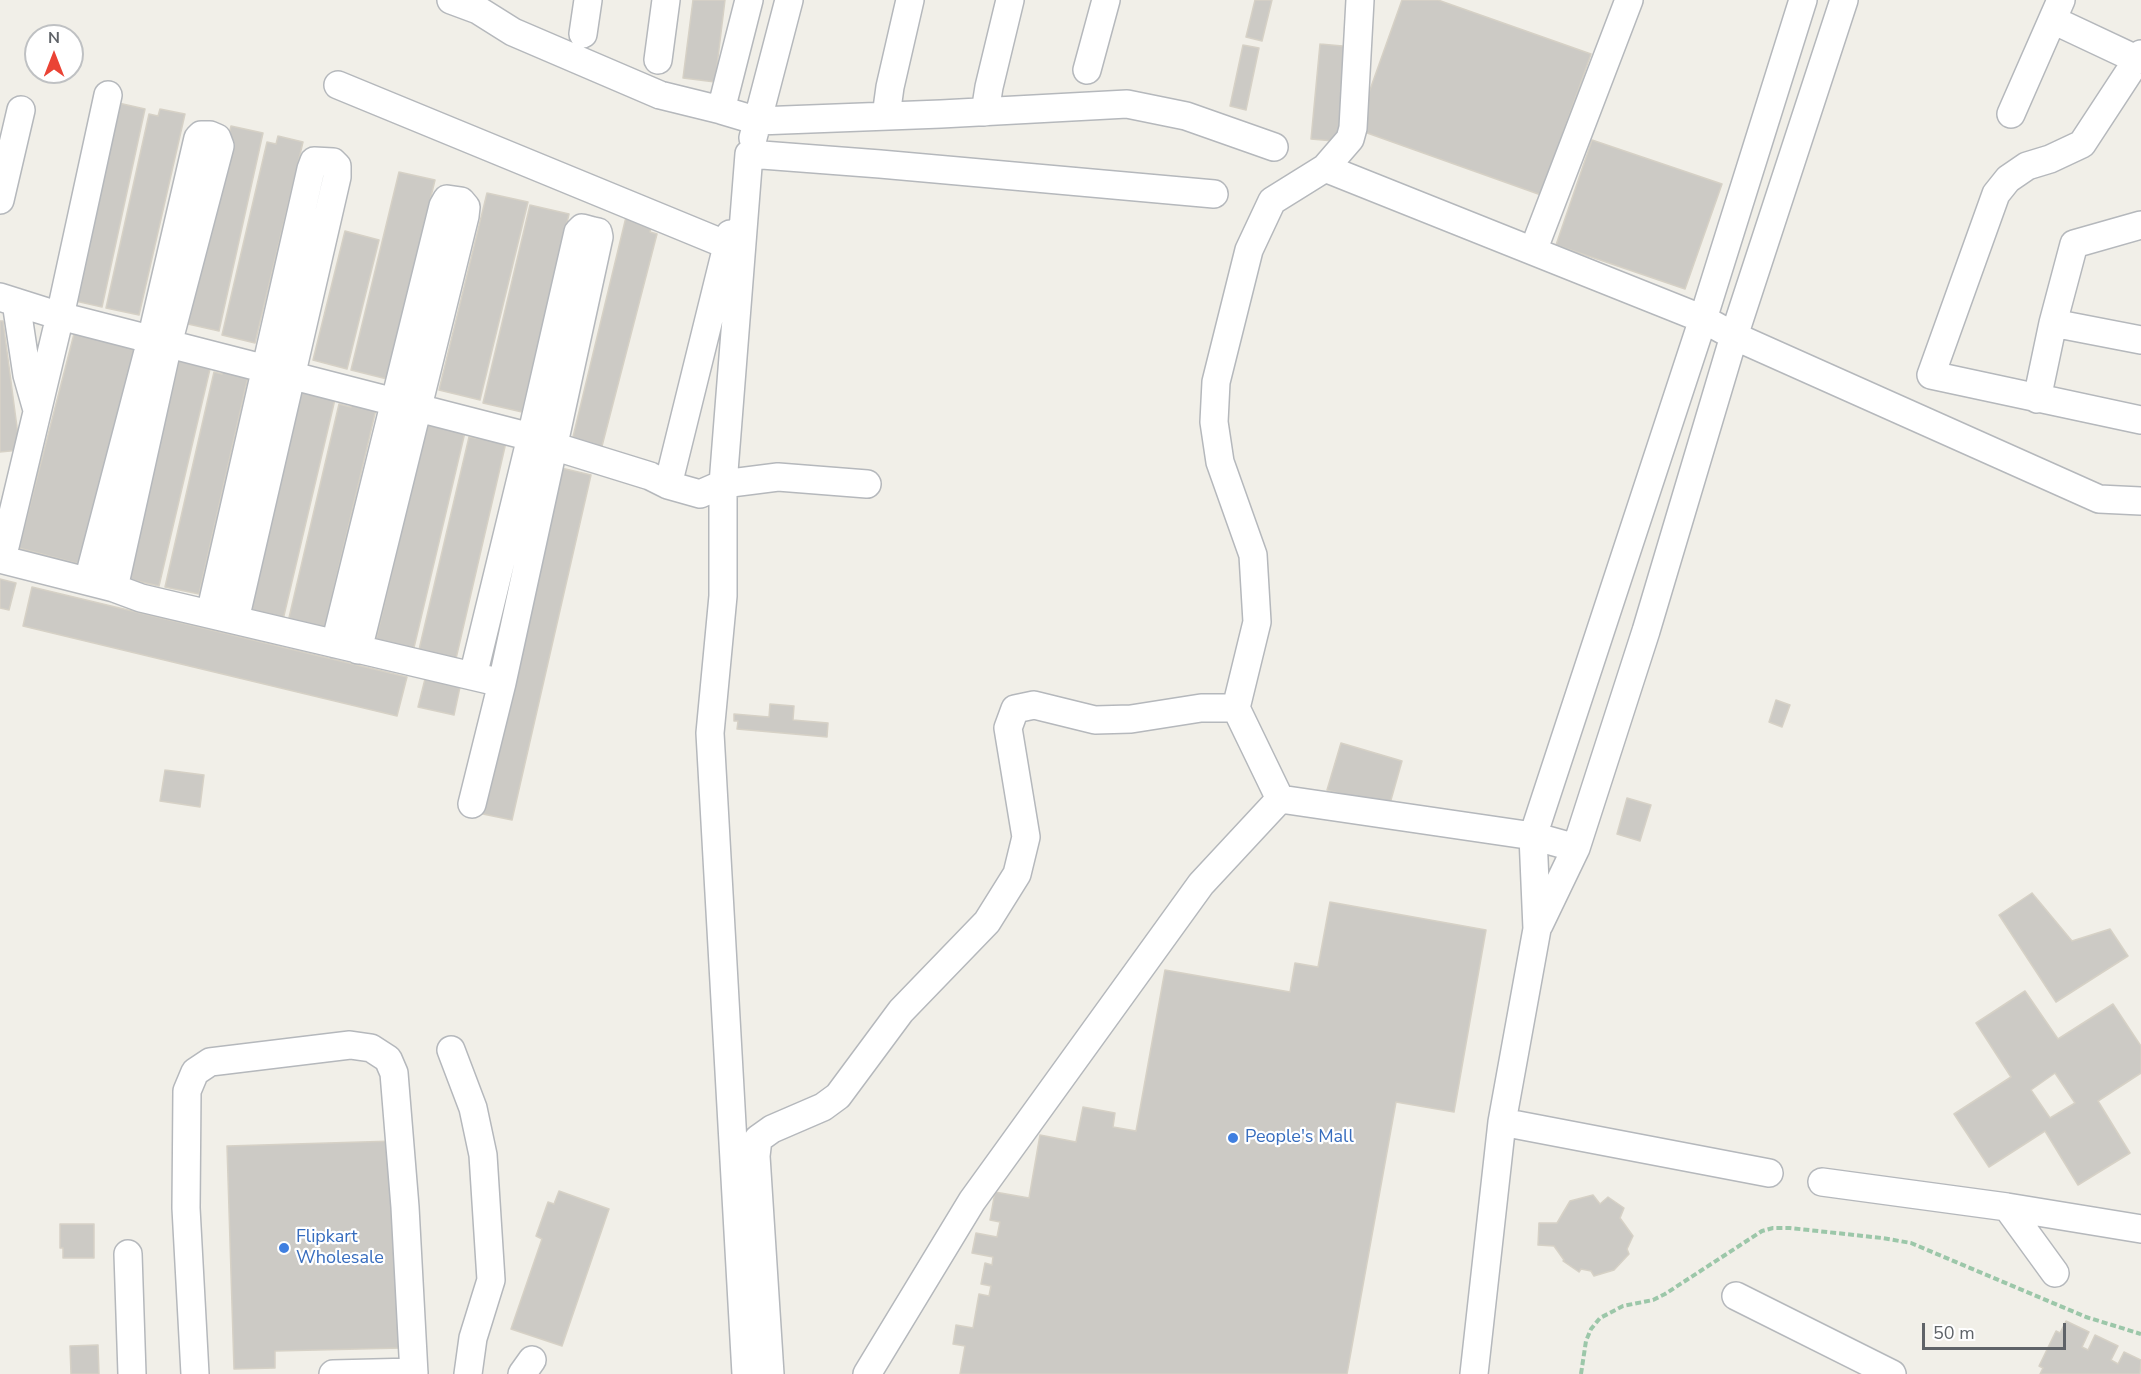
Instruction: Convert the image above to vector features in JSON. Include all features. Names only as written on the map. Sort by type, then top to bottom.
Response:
[{"type":"street","points":[[451,0],[478,10],[513,32],[660,95],[758,121],[1127,104],[1186,116],[1274,147]]},
{"type":"street","points":[[582,34],[588,0]]},
{"type":"street","points":[[658,60],[666,0]]},
{"type":"street","points":[[722,110],[749,0]]},
{"type":"street","points":[[668,485],[789,0]]},
{"type":"street","points":[[886,116],[890,87],[910,0]]},
{"type":"street","points":[[986,112],[989,87],[1010,0]]},
{"type":"street","points":[[1087,70],[1106,0]]},
{"type":"street","points":[[1280,799],[1236,708],[1257,622],[1253,555],[1220,462],[1214,422],[1216,382],[1249,250],[1272,201],[1325,168],[1350,139],[1353,128],[1360,0]]},
{"type":"street","points":[[1533,251],[1629,0]]},
{"type":"street","points":[[1474,1374],[1502,1122],[1537,929],[1533,836],[1703,319],[1803,0]]},
{"type":"street","points":[[1537,929],[1576,848],[1660,586],[1734,336],[1844,0]]},
{"type":"street","points":[[2011,114],[2057,10],[2140,57],[2082,144],[2050,159],[2026,166],[2008,179],[1996,194],[1931,375],[2141,420]]},
{"type":"street","points":[[338,85],[727,245]]},
{"type":"street","points":[[108,95],[60,316],[1,559],[141,598],[502,682]]},
{"type":"street","points":[[0,200],[21,110]]},
{"type":"street","points":[[101,585],[159,342],[198,138],[201,135],[210,135],[218,138],[220,146],[159,342]]},
{"type":"street","points":[[749,154],[1214,194]]},
{"type":"street","points":[[746,1374],[710,733],[723,596],[723,484],[749,154]]},
{"type":"street","points":[[320,160],[333,162],[337,166],[338,177],[291,376],[222,617],[265,369],[311,169],[314,162],[320,160]]},
{"type":"street","points":[[1325,168],[1703,319],[1734,336],[2099,498],[2141,501]]},
{"type":"street","points":[[347,647],[407,404],[465,216],[466,207],[461,201],[447,199],[443,206],[407,404]]},
{"type":"street","points":[[2037,399],[2053,323],[2074,244],[2141,225]]},
{"type":"street","points":[[472,676],[542,441],[599,237],[598,232],[582,228],[578,232],[542,441],[502,682],[472,804]]},
{"type":"street","points":[[8,300],[60,316],[407,404],[542,441],[700,494],[723,484],[778,477],[867,484]]},
{"type":"street","points":[[8,300],[37,411]]},
{"type":"street","points":[[2053,323],[2141,340]]},
{"type":"street","points":[[1619,576],[1660,586]]},
{"type":"street","points":[[1605,619],[1646,631]]},
{"type":"street","points":[[770,1374],[756,1156],[758,1139],[772,1129],[824,1107],[838,1096],[902,1011],[987,922],[1017,874],[1026,837],[1008,728],[1015,710],[1034,705],[1095,720],[1131,719],[1201,708],[1236,708]]},
{"type":"street","points":[[1280,799],[1533,836],[1576,848]]},
{"type":"street","points":[[867,1374],[972,1201],[1201,885],[1280,799]]},
{"type":"street","points":[[195,1374],[186,1208],[187,1091],[195,1072],[210,1062],[350,1045],[370,1048],[388,1059],[394,1073],[405,1207],[414,1373],[333,1374]]},
{"type":"street","points":[[451,1050],[473,1108],[483,1155],[491,1280],[473,1338],[468,1374]]},
{"type":"street","points":[[1502,1122],[1769,1173]]},
{"type":"street","points":[[1822,1182],[2141,1229]]},
{"type":"street","points":[[2007,1208],[2055,1273]]},
{"type":"street","points":[[128,1254],[132,1374]]},
{"type":"street","points":[[1736,1296],[1892,1374]]},
{"type":"path","points":[[1581,1374],[1586,1341],[1600,1318],[1623,1306],[1653,1300],[1665,1294],[1762,1231],[1773,1228],[1790,1228],[1911,1243],[2086,1317],[2141,1334]]},
{"type":"building","points":[[693,0],[725,0],[715,82],[683,78]]},
{"type":"building","points":[[1255,0],[1272,0],[1262,41],[1246,37]]},
{"type":"building","points":[[1402,0],[1438,0],[1591,54],[1541,195],[1356,129]]},
{"type":"building","points":[[1320,44],[1354,47],[1345,142],[1311,139]]},
{"type":"building","points":[[1243,45],[1259,48],[1246,110],[1230,106]]},
{"type":"building","points":[[114,102],[145,109],[102,307],[71,300]]},
{"type":"building","points":[[160,109],[185,114],[139,315],[106,308],[149,114],[158,116]]},
{"type":"building","points":[[231,126],[263,133],[219,331],[188,324]]},
{"type":"building","points":[[278,136],[303,142],[255,343],[222,335],[267,142],[276,144]]},
{"type":"building","points":[[1592,140],[1722,184],[1685,289],[1556,245]]},
{"type":"building","points":[[399,172],[435,180],[387,379],[351,370]]},
{"type":"building","points":[[487,193],[528,202],[480,400],[439,390]]},
{"type":"building","points":[[530,205],[569,214],[522,412],[483,403]]},
{"type":"building","points":[[626,217],[652,223],[650,232],[657,234],[601,450],[572,441]]},
{"type":"building","points":[[345,231],[379,240],[347,369],[313,360]]},
{"type":"building","points":[[0,321],[3,321],[20,450],[0,452]]},
{"type":"building","points":[[75,330],[139,347],[83,565],[19,548]]},
{"type":"building","points":[[179,361],[210,369],[159,586],[128,579]]},
{"type":"building","points":[[224,367],[249,372],[199,594],[165,587],[214,372],[222,374]]},
{"type":"building","points":[[298,387],[336,395],[282,624],[245,615]]},
{"type":"building","points":[[353,399],[377,405],[324,630],[288,622],[339,404],[351,407]]},
{"type":"building","points":[[428,419],[466,428],[412,656],[374,648]]},
{"type":"building","points":[[482,432],[507,438],[455,663],[418,654],[469,437],[481,439]]},
{"type":"building","points":[[557,467],[591,475],[512,820],[478,813]]},
{"type":"building","points":[[0,579],[16,583],[9,610],[0,608]]},
{"type":"building","points":[[32,587],[407,677],[397,716],[23,626]]},
{"type":"building","points":[[425,679],[460,687],[454,715],[418,707]]},
{"type":"building","points":[[1776,700],[1790,705],[1782,727],[1769,722]]},
{"type":"building","points":[[770,704],[794,706],[793,720],[828,723],[827,737],[737,729],[738,721],[734,721],[734,714],[769,717]]},
{"type":"building","points":[[1341,743],[1402,761],[1389,807],[1327,790]]},
{"type":"building","points":[[165,770],[204,775],[200,807],[160,801]]},
{"type":"building","points":[[1627,798],[1651,805],[1640,841],[1617,834]]},
{"type":"building","points":[[2032,893],[2072,941],[2110,929],[2128,956],[2056,1002],[1999,915]]},
{"type":"building","name":"People's Mall","points":[[1330,902],[1486,930],[1454,1112],[1396,1102],[1347,1374],[960,1374],[965,1346],[953,1344],[956,1325],[973,1328],[979,1294],[989,1296],[991,1286],[981,1284],[985,1263],[992,1265],[993,1257],[972,1253],[976,1233],[997,1237],[1000,1222],[990,1220],[995,1192],[1029,1198],[1040,1135],[1076,1142],[1083,1107],[1115,1113],[1113,1127],[1136,1131],[1165,970],[1290,992],[1295,963],[1318,967]]},
{"type":"building","points":[[2025,991],[2058,1039],[2113,1004],[2141,1046],[2141,1073],[2098,1101],[2130,1153],[2078,1185],[2045,1131],[1989,1167],[1954,1114],[2011,1077],[1976,1023]],"holes":[[[2055,1073],[2075,1103],[2050,1118],[2031,1090]]]},
{"type":"building","points":[[395,1141],[402,1348],[275,1351],[275,1368],[234,1369],[227,1146]]},
{"type":"building","points":[[559,1191],[609,1209],[562,1346],[511,1329],[542,1239],[536,1236],[548,1202],[554,1204]]},
{"type":"building","points":[[1593,1195],[1600,1204],[1608,1197],[1624,1208],[1620,1218],[1633,1236],[1627,1249],[1629,1254],[1614,1270],[1594,1276],[1591,1271],[1581,1269],[1579,1272],[1563,1261],[1554,1246],[1538,1245],[1539,1223],[1557,1223],[1570,1201]]},
{"type":"building","points":[[60,1224],[94,1224],[94,1258],[63,1258],[63,1248],[60,1248]]},
{"type":"building","points":[[2066,1321],[2089,1332],[2082,1347],[2088,1350],[2095,1335],[2118,1346],[2111,1360],[2118,1364],[2124,1352],[2141,1360],[2140,1374],[2040,1374],[2043,1368],[2039,1366],[2056,1331],[2060,1333]]},
{"type":"building","points":[[98,1345],[99,1374],[71,1374],[70,1346]]},
{"type":"place","name":"People's Mall","points":[[1233,1138]]},
{"type":"place","name":"Flipkart Wholesale","points":[[284,1248]]}]
